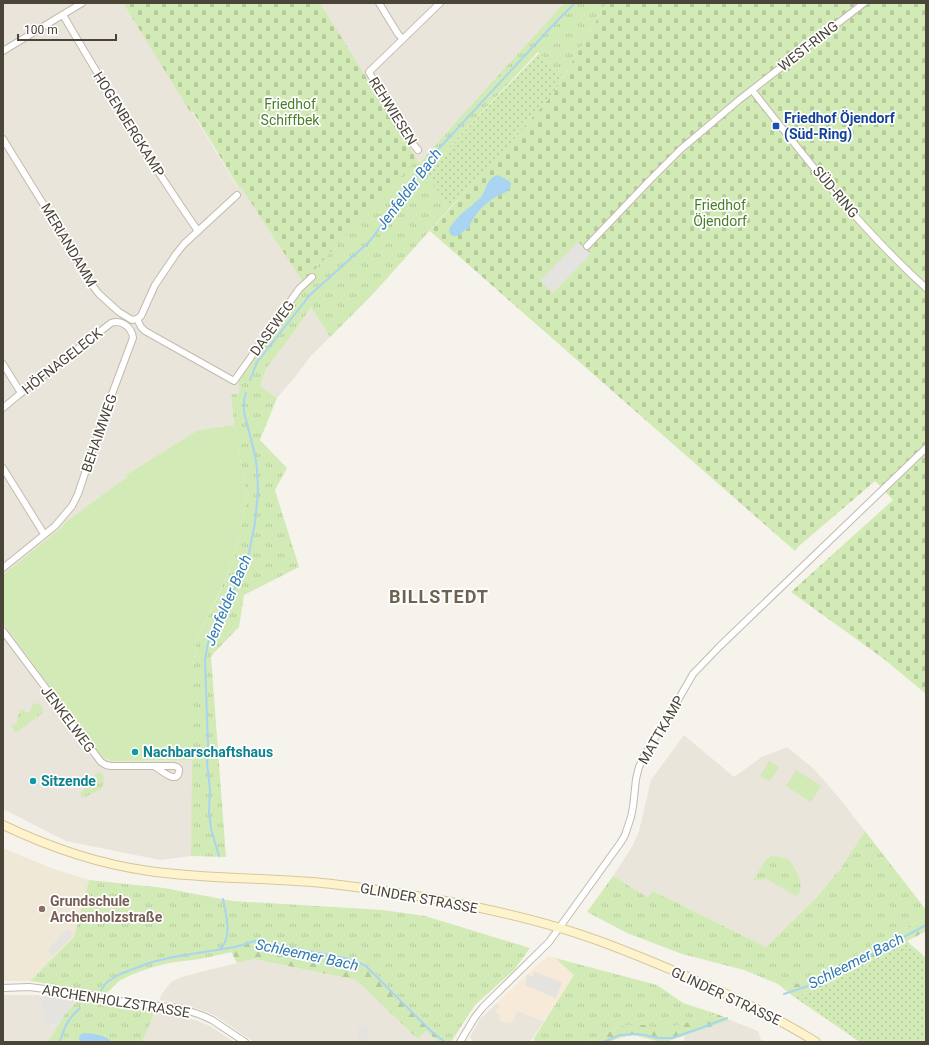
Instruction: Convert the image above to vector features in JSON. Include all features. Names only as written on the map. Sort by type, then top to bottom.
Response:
[{"type":"main road","name":"GLINDER STRASSE","points":[[3,825],[36,840],[69,852],[140,870],[173,874],[285,880],[360,888],[418,896],[523,918],[581,935],[644,958],[698,981],[768,1015],[816,1042]]},
{"type":"street","points":[[3,52],[82,3]]},
{"type":"street","points":[[379,3],[402,38],[440,3]]},
{"type":"street","name":"WEST-RING","points":[[587,246],[681,149],[713,121],[864,3]]},
{"type":"street","name":"HOGENBERGKAMP","points":[[63,15],[128,124],[198,231]]},
{"type":"street","name":"REHWIESEN","points":[[402,38],[369,72],[403,132],[418,150]]},
{"type":"street","name":"SÜD-RING","points":[[752,90],[853,213],[900,264],[926,288]]},
{"type":"street","name":"MERIANDAMM","points":[[3,139],[92,285],[108,303],[128,318],[132,320],[137,319],[145,331],[234,381]]},
{"type":"street","points":[[137,319],[141,316],[155,285],[168,264],[184,244],[237,195]]},
{"type":"street","name":"DASEWEG","points":[[234,381],[299,289],[312,277]]},
{"type":"street","name":"HÖFNAGELECK","points":[[3,408],[105,327],[114,322],[124,324]]},
{"type":"street","name":"BEHAIMWEG","points":[[44,534],[55,526],[63,517],[72,506],[78,494],[106,410],[133,338],[130,330],[124,324]]},
{"type":"street","points":[[3,364],[21,393]]},
{"type":"street","name":"MATTKAMP","points":[[460,1042],[483,1007],[543,948],[613,854],[622,839],[634,807],[636,779],[641,762],[692,674],[926,448]]},
{"type":"street","points":[[3,468],[44,534],[3,568]]},
{"type":"street","name":"JENKELWEG","points":[[3,631],[101,762],[111,766],[154,766]]},
{"type":"street","name":"ARCHENHOLZSTRASSE","points":[[3,988],[22,987],[44,989],[86,994],[98,996],[104,999],[180,1008],[212,1020],[245,1042]]},
{"type":"shaded area","points":[[3,3],[123,3],[238,188],[241,186],[306,286],[239,394],[231,394],[234,425],[198,430],[126,475],[127,477],[67,522],[3,575]]},
{"type":"shaded area","points":[[320,3],[564,3],[420,163],[416,159]]},
{"type":"shaded area","points":[[578,242],[591,254],[553,293],[540,281]]},
{"type":"shaded area","points":[[311,307],[330,337],[310,357],[277,398],[260,386],[266,369]]},
{"type":"shaded area","points":[[3,623],[101,756],[111,761],[193,760],[191,856],[160,860],[66,841],[3,809]]},
{"type":"shaded area","points":[[684,735],[734,777],[762,757],[787,747],[814,769],[865,831],[841,868],[818,896],[766,947],[653,891],[647,897],[613,876],[632,847],[639,831],[651,780]]},
{"type":"shaded area","name":"Grundschule Archenholzstraße","points":[[3,848],[51,868],[89,880],[74,937],[30,981],[3,981]]},
{"type":"shaded area","points":[[67,929],[74,934],[53,956],[48,950]]},
{"type":"shaded area","points":[[548,956],[555,958],[574,975],[544,1021],[517,1011],[512,1022],[508,1023],[500,1020],[501,1017],[496,1011],[500,1006],[497,1003]]},
{"type":"shaded area","points":[[254,959],[356,980],[418,1039],[426,1031],[439,1042],[254,1042],[214,1015],[182,1004],[160,1000],[161,995],[171,982],[179,978]]},
{"type":"shaded area","points":[[534,971],[562,983],[556,998],[525,985],[527,975],[533,976]]},
{"type":"shaded area","points":[[3,995],[39,995],[45,1026],[60,1023],[47,1042],[3,1042]]},
{"type":"shaded area","points":[[39,995],[78,1000],[64,1015],[60,1023],[45,1026]]},
{"type":"shaded area","points":[[497,1003],[500,1006],[500,1020],[517,1011],[544,1021],[530,1042],[473,1042],[470,1037],[480,1019]]},
{"type":"shaded area","points":[[155,1012],[185,1017],[198,1021],[210,1026],[234,1042],[142,1042]]},
{"type":"shaded area","points":[[730,1020],[758,1031],[761,1040],[765,1042],[685,1042],[684,1036]]},
{"type":"shaded area","points":[[359,1025],[370,1026],[367,1042],[357,1042]]},
{"type":"green space","name":"Friedhof Schiffbek","points":[[123,3],[320,3],[417,159],[303,282],[241,187],[239,188],[193,112],[191,113]]},
{"type":"green space","points":[[564,3],[607,3],[564,76],[538,52],[450,146],[428,175],[449,209],[373,294],[330,337],[311,307],[266,369],[260,386],[277,398],[260,440],[287,468],[275,490],[299,567],[244,595],[239,627],[211,656],[226,857],[191,856],[193,667],[197,638],[217,598],[235,556],[247,497],[234,425],[231,394],[239,394],[239,376],[306,286],[303,282],[416,159],[420,163]]},
{"type":"green space","name":"Friedhof Öjendorf","points":[[607,3],[926,3],[926,694],[884,659],[791,592],[893,500],[875,481],[795,551],[430,231],[554,93]]},
{"type":"green space","points":[[539,53],[564,76],[554,93],[498,157],[449,209],[428,175],[450,146]]},
{"type":"green space","points":[[234,425],[247,497],[235,556],[197,638],[193,667],[193,760],[111,761],[101,756],[3,623],[3,575],[61,528],[66,522],[127,477],[126,475],[198,430]]},
{"type":"green space","points":[[37,703],[42,707],[43,712],[15,732],[11,726],[17,723],[18,715],[21,709],[29,713],[33,704]]},
{"type":"green space","points":[[769,761],[779,767],[770,781],[760,776]]},
{"type":"green space","points":[[796,770],[821,786],[811,802],[786,786]]},
{"type":"green space","points":[[99,772],[103,775],[104,783],[101,789],[83,798],[80,793],[84,790],[85,781],[93,780],[94,775]]},
{"type":"green space","points":[[865,831],[926,910],[926,917],[819,975],[784,989],[778,984],[744,970],[682,954],[627,933],[587,912],[613,876],[647,897],[653,891],[766,947],[818,896],[841,868]]},
{"type":"green space","points":[[771,856],[787,859],[792,864],[797,872],[801,885],[797,897],[767,879],[753,880],[766,860]]},
{"type":"green space","points":[[89,880],[164,888],[232,901],[383,910],[425,916],[530,948],[514,970],[475,1005],[451,1042],[447,1042],[432,1030],[363,961],[256,940],[251,940],[230,950],[232,952],[200,959],[169,963],[150,968],[119,981],[107,993],[30,981],[74,937]]},
{"type":"green space","points":[[926,917],[926,931],[822,987],[794,997],[784,989],[819,975]]},
{"type":"green space","points":[[251,940],[363,961],[432,1030],[447,1042],[439,1042],[426,1031],[418,1039],[356,980],[254,959],[237,963],[230,950],[232,945]]},
{"type":"green space","points":[[907,941],[926,958],[926,1042],[860,1042],[794,997],[822,987]]},
{"type":"green space","points":[[555,958],[657,985],[683,1003],[717,1014],[668,1028],[655,1028],[645,1025],[620,1027],[585,1042],[534,1042],[534,1038],[574,975]]},
{"type":"green space","points":[[78,1000],[155,1012],[142,1042],[112,1042],[110,1040],[47,1042],[64,1015]]},
{"type":"green space","points":[[717,1014],[730,1020],[668,1041],[657,1041],[633,1035],[609,1042],[585,1042],[620,1027],[630,1025],[646,1025],[655,1028],[668,1028]]},
{"type":"water","points":[[497,175],[511,183],[507,192],[488,202],[473,218],[469,228],[457,236],[451,235],[449,231],[455,221],[481,197],[488,182]]},
{"type":"water","points":[[85,1033],[103,1036],[112,1042],[80,1042],[79,1037],[81,1034]]},
{"type":"waterway","name":"Jenfelder Bach","points":[[250,380],[257,362],[310,295],[370,241],[432,156],[575,3]]},
{"type":"waterway","name":"Jenfelder Bach","points":[[219,856],[211,829],[209,812],[210,790],[207,763],[208,745],[205,660],[208,643],[239,580],[249,553],[255,523],[258,492],[257,469],[244,412],[244,400],[246,393]]},
{"type":"waterway","name":"Jenfelder Bach","points":[[220,949],[224,944],[228,926],[223,899]]},
{"type":"waterway","name":"Schleemer Bach","points":[[784,994],[820,982],[926,925]]},
{"type":"waterway","name":"Schleemer Bach","points":[[101,990],[107,982],[120,974],[152,962],[235,947],[255,941],[345,958],[366,966],[431,1031],[445,1042]]},
{"type":"waterway","name":"Schleemer Bach","points":[[60,1042],[67,1024],[80,1008]]},
{"type":"waterway","name":"Schleemer Bach","points":[[603,1042],[620,1035],[635,1034],[658,1038],[672,1038],[727,1018]]},
{"type":"place","name":"Friedhof Öjendorf (Süd-Ring)","points":[[776,126]]},
{"type":"place","name":"Nachbarschaftshaus","points":[[135,752]]},
{"type":"place","name":"Sitzende","points":[[33,781]]},
{"type":"place","name":"Grundschule Archenholzstraße","points":[[42,909]]},
{"type":"district","name":"BILLSTEDT","points":[[439,596]]}]
